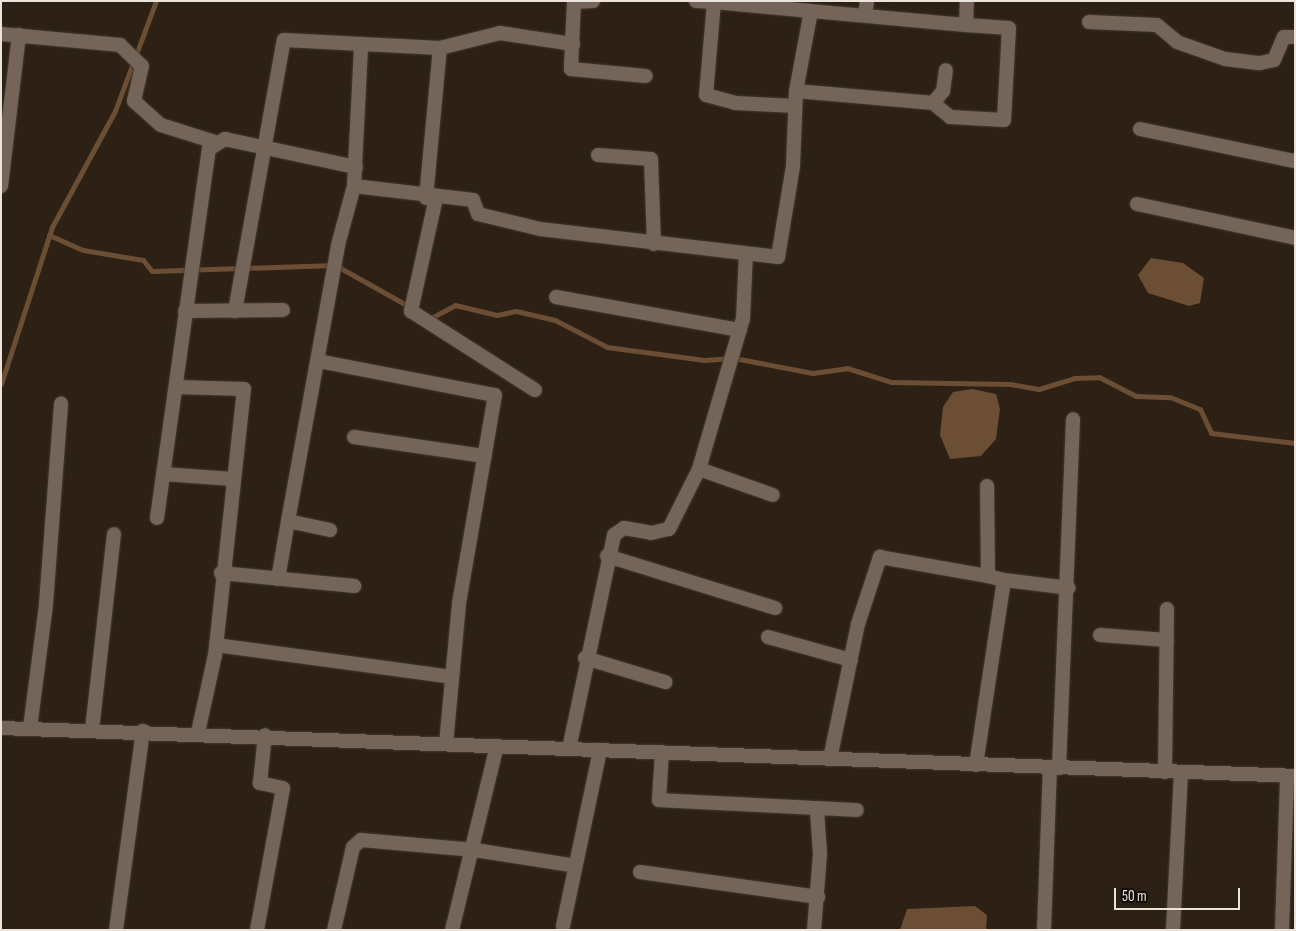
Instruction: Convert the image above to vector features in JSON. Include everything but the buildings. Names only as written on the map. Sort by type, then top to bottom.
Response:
[{"type":"street","points":[[593,1],[574,2],[571,69],[646,76]]},
{"type":"street","points":[[696,1],[811,11],[866,8],[966,25],[1009,28],[1004,120],[950,117],[933,103],[796,91]]},
{"type":"street","points":[[966,25],[967,1]]},
{"type":"street","points":[[714,2],[706,95],[735,103],[795,106]]},
{"type":"street","points":[[354,186],[389,188],[431,198],[473,200],[478,214],[540,229],[654,244],[778,257],[793,166],[796,91],[811,11]]},
{"type":"street","points":[[1089,22],[1157,25],[1177,42],[1225,59],[1260,63],[1274,60],[1284,37],[1295,37]]},
{"type":"street","points":[[235,311],[284,40],[361,47],[440,48],[500,33],[573,44]]},
{"type":"street","points":[[1,34],[120,45],[142,66],[134,101],[161,125],[215,142]]},
{"type":"street","points":[[1,186],[5,113],[19,35]]},
{"type":"street","points":[[278,579],[318,361],[354,186],[361,47]]},
{"type":"street","points":[[440,48],[431,198],[411,310],[535,390]]},
{"type":"street","points":[[933,103],[943,91],[946,70]]},
{"type":"street","points":[[1140,129],[1295,161]]},
{"type":"street","points":[[156,518],[209,149],[215,142],[225,139],[265,146],[356,167]]},
{"type":"street","points":[[598,155],[651,159],[654,244]]},
{"type":"street","points":[[1137,204],[1295,238]]},
{"type":"street","points":[[569,749],[585,658],[607,556],[618,530],[669,529],[699,469],[740,330],[746,254]]},
{"type":"street","points":[[556,298],[740,330]]},
{"type":"street","points":[[185,311],[282,310]]},
{"type":"street","points":[[318,361],[495,395],[459,604],[446,744]]},
{"type":"street","points":[[176,387],[244,389],[221,573],[216,645],[198,732]]},
{"type":"street","points":[[30,728],[46,604],[61,404]]},
{"type":"street","points":[[1044,930],[1054,768],[1069,588],[1073,419]]},
{"type":"street","points":[[354,436],[484,456]]},
{"type":"street","points":[[699,469],[773,494]]},
{"type":"street","points":[[163,474],[233,479]]},
{"type":"street","points":[[987,486],[988,576]]},
{"type":"street","points":[[288,521],[330,530]]},
{"type":"street","points":[[92,730],[114,534]]},
{"type":"street","points":[[607,556],[775,608]]},
{"type":"street","points":[[830,759],[851,660],[880,557],[1004,580],[1069,588]]},
{"type":"street","points":[[221,573],[354,586]]},
{"type":"street","points":[[976,765],[1004,580]]},
{"type":"street","points":[[1165,772],[1167,609]]},
{"type":"street","points":[[1100,635],[1167,640]]},
{"type":"street","points":[[768,637],[851,660]]},
{"type":"street","points":[[216,645],[452,677]]},
{"type":"street","points":[[585,658],[665,682]]},
{"type":"street","points":[[1,728],[198,732],[569,749],[1291,776],[1282,930]]},
{"type":"street","points":[[116,930],[143,731]]},
{"type":"street","points":[[257,930],[282,788],[260,784],[265,735]]},
{"type":"street","points":[[452,930],[475,850],[497,746]]},
{"type":"street","points":[[563,926],[600,750]]},
{"type":"street","points":[[662,752],[659,800],[817,810],[857,810]]},
{"type":"street","points":[[1173,930],[1181,772]]},
{"type":"street","points":[[814,930],[818,897],[817,810]]},
{"type":"street","points":[[334,930],[353,847],[361,840],[475,850],[576,866]]},
{"type":"street","points":[[640,872],[818,897]]},
{"type":"shaded area","points":[[1151,258],[1183,263],[1204,278],[1200,303],[1189,306],[1148,293],[1138,275]]},
{"type":"shaded area","points":[[972,389],[996,394],[1000,409],[996,439],[981,456],[950,459],[940,435],[943,407],[953,392]]},
{"type":"shaded area","points":[[975,906],[987,915],[986,930],[900,930],[907,909]]},
{"type":"waterway","points":[[1,384],[52,227],[115,111],[156,1]]},
{"type":"waterway","points":[[49,235],[83,250],[143,260],[152,271],[335,265],[410,307]]},
{"type":"waterway","points":[[431,318],[455,305],[497,315],[516,311],[555,320],[607,347],[704,360],[734,358],[813,373],[847,368],[891,382],[1010,384],[1039,389],[1074,378],[1099,377],[1136,396],[1170,397],[1200,409],[1211,433],[1295,443]]}]
